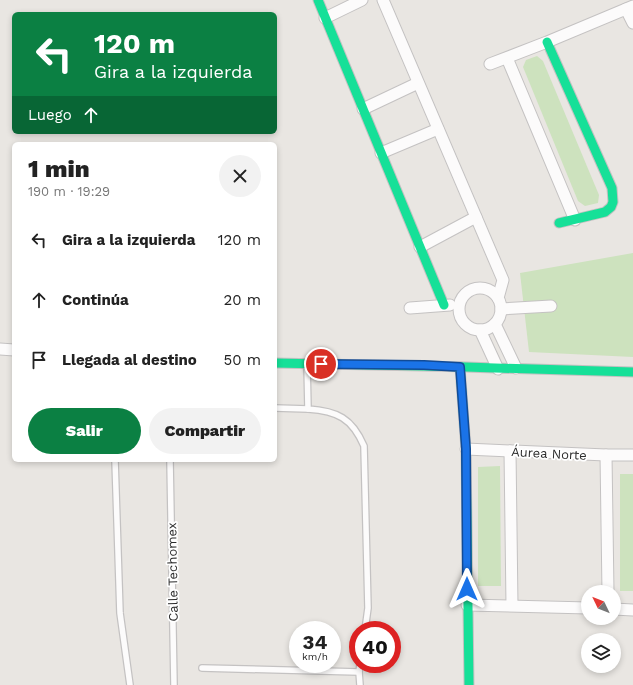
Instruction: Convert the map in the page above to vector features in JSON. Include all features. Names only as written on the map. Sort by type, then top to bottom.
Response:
[{"type":"street","points":[[318,0],[444,305]]},
{"type":"street","points":[[325,18],[362,0]]},
{"type":"street","points":[[383,0],[503,280],[498,298]]},
{"type":"street","points":[[490,64],[630,7],[633,23]]},
{"type":"street","points":[[547,42],[614,197],[614,202],[611,208],[605,212],[559,223]]},
{"type":"street","points":[[507,58],[575,220]]},
{"type":"street","points":[[363,109],[418,83]]},
{"type":"street","points":[[381,154],[438,129]]},
{"type":"street","points":[[420,247],[476,217]]},
{"type":"street","points":[[477,288],[490,290],[498,298],[501,309],[500,317],[495,324],[489,328],[480,330],[471,328],[464,323],[460,316],[458,306],[466,293],[477,288]]},
{"type":"street","points":[[410,308],[444,305],[458,306]]},
{"type":"street","points":[[501,309],[551,306]]},
{"type":"street","points":[[495,324],[516,368]]},
{"type":"street","points":[[480,330],[498,369]]},
{"type":"street","points":[[0,349],[12,350]]},
{"type":"street","points":[[277,363],[424,365],[498,369],[516,368],[633,372]]},
{"type":"street","points":[[460,367],[466,449],[469,685]]},
{"type":"street","name":"Áurea Norte","points":[[466,449],[633,455]]},
{"type":"street","points":[[510,451],[512,605]]},
{"type":"street","points":[[606,455],[608,585]]},
{"type":"street","points":[[467,605],[581,608]]},
{"type":"street","points":[[621,609],[633,610]]},
{"type":"lane","points":[[307,364],[308,409]]},
{"type":"lane","points":[[277,408],[326,410],[339,415],[358,433],[364,446],[368,608],[366,621]]},
{"type":"lane","points":[[115,462],[120,613],[130,685]]},
{"type":"lane","name":"Calle Techomex","points":[[170,462],[174,685]]},
{"type":"lane","points":[[202,668],[349,672]]},
{"type":"lane","points":[[359,673],[360,685]]},
{"type":"green space","points":[[537,56],[543,61],[599,195],[598,203],[585,206],[578,201],[523,67],[526,60]]},
{"type":"green space","points":[[633,253],[633,357],[529,352],[520,273]]},
{"type":"green space","points":[[500,466],[501,586],[478,586],[478,467]]},
{"type":"green space","points":[[620,474],[633,474],[633,591],[621,591]]},
{"type":"traffic: fast","points":[[318,0],[444,305]]},
{"type":"traffic: fast","points":[[547,42],[612,188],[613,202],[611,207],[605,212],[559,223]]},
{"type":"traffic: fast","points":[[277,363],[633,372]]},
{"type":"traffic: fast","points":[[460,367],[466,449],[469,685]]},
{"type":"route","points":[[321,364],[424,365],[460,367],[466,449],[467,589]]}]
